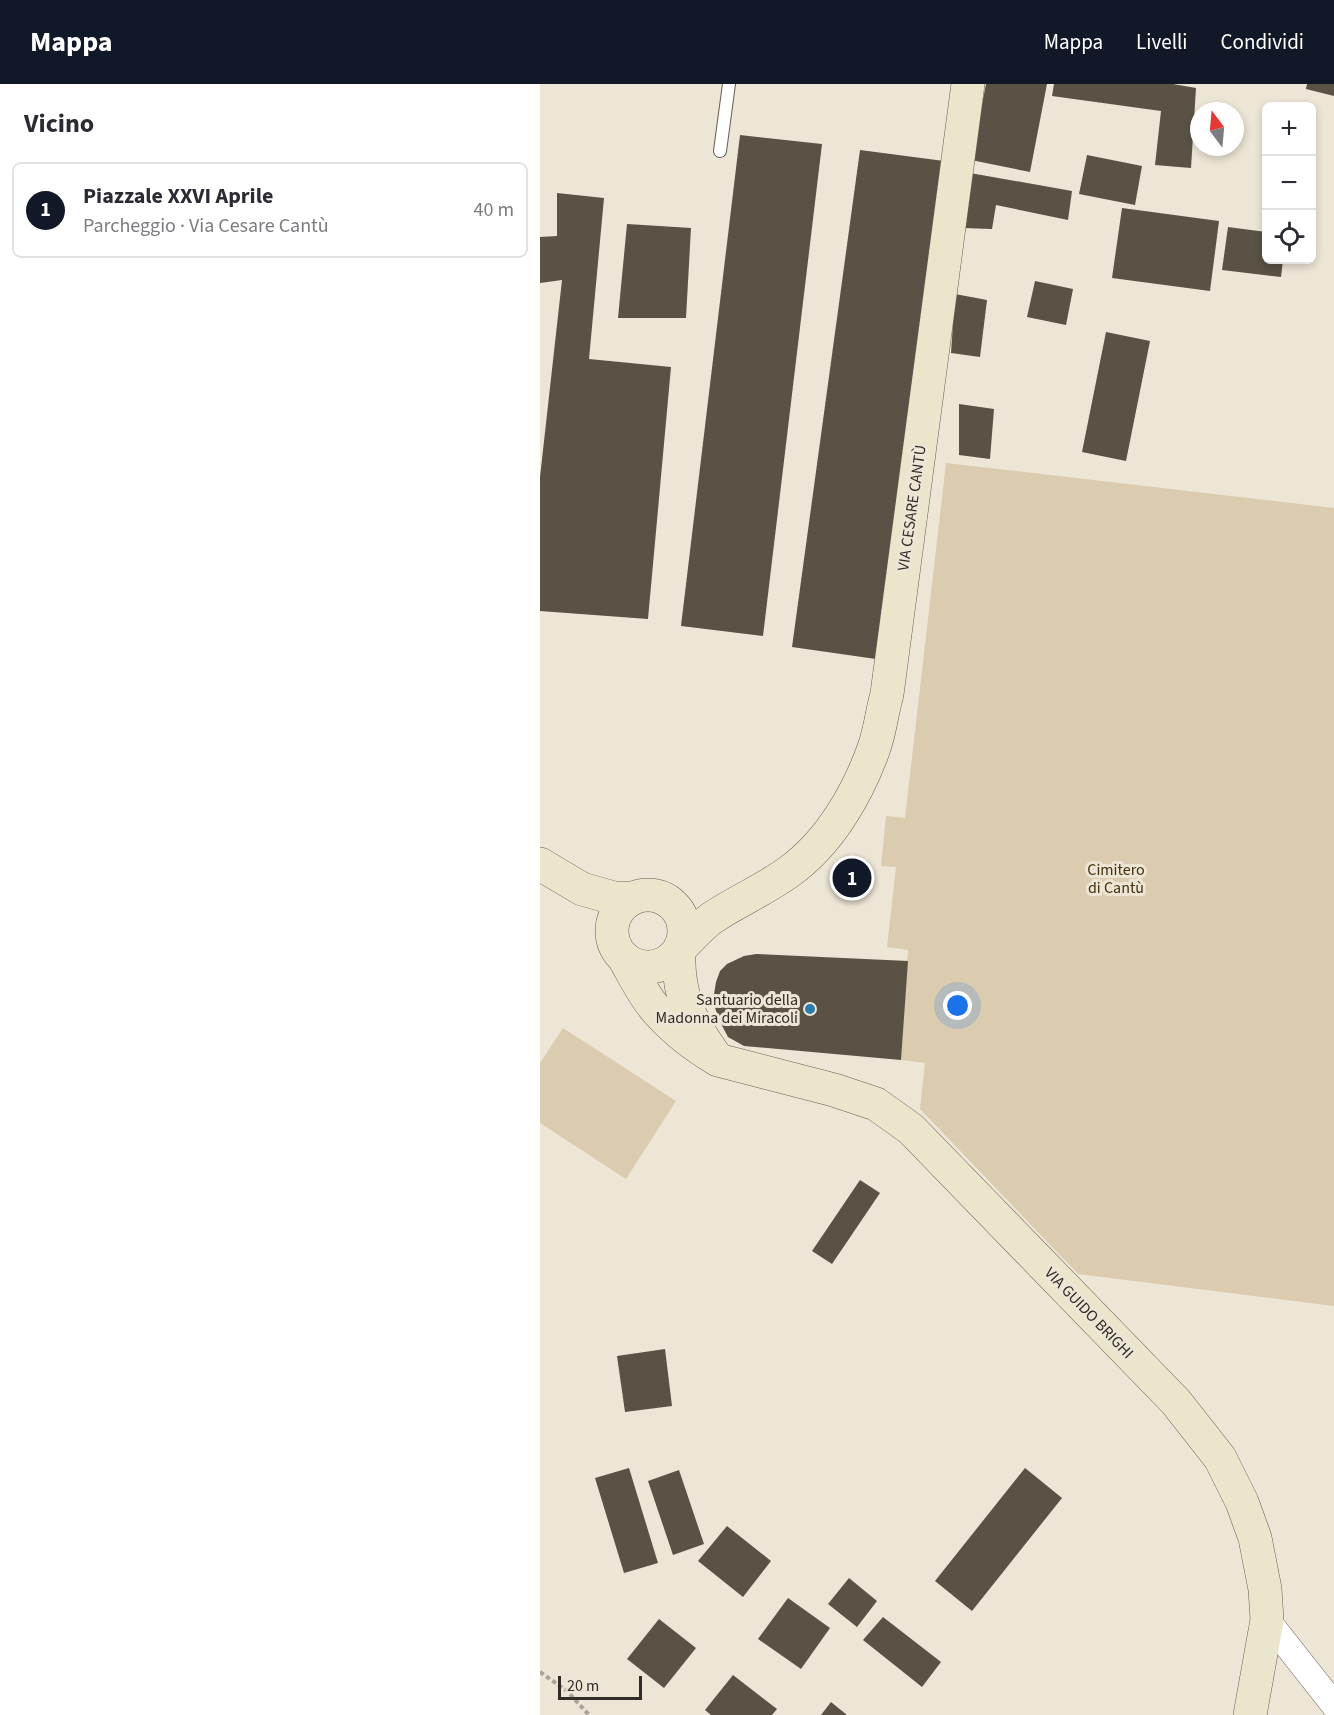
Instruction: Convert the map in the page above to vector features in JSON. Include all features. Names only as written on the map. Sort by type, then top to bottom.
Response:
[{"type":"street","name":"VIA CESARE CANTÙ","points":[[679,950],[698,929],[713,918],[802,862],[825,837],[840,815],[862,776],[874,745],[887,694],[968,84]]},
{"type":"street","name":"VIA CESARE CANTÙ","points":[[548,869],[582,889],[614,898],[648,898],[692,904],[724,901],[762,889]]},
{"type":"street","points":[[548,869],[621,955],[639,967],[662,965],[673,958],[679,950]]},
{"type":"street","points":[[621,955],[612,940],[612,926],[618,911],[627,902],[648,898],[674,906],[682,918],[684,931],[679,950],[681,988],[699,1034],[718,1060]]},
{"type":"street","name":"VIA GUIDO BRIGHI","points":[[621,955],[657,1012],[704,1052],[718,1060],[834,1090],[876,1104],[911,1129],[1176,1402],[1220,1458],[1242,1502],[1255,1538],[1266,1589],[1268,1620],[1250,1715]]},
{"type":"street","points":[[1268,1620],[1334,1705]]},
{"type":"lane","points":[[720,151],[729,84]]},
{"type":"path","points":[[540,1672],[567,1690],[589,1715]]},
{"type":"green space","name":"Cimitero di Cantù","points":[[946,463],[1334,508],[1334,1306],[1078,1274],[920,1109],[925,1063],[901,1060],[908,950],[887,947],[896,867],[881,866],[886,816],[905,818]]},
{"type":"green space","points":[[563,1028],[676,1101],[626,1179],[540,1123],[540,1063]]},
{"type":"building","points":[[986,84],[1047,84],[1030,172],[971,160]]},
{"type":"building","points":[[1054,84],[1173,84],[1196,88],[1195,102],[1190,102],[1191,168],[1155,165],[1161,111],[1052,96]]},
{"type":"building","points":[[1307,84],[1334,84],[1334,96],[1306,89]]},
{"type":"building","points":[[740,135],[822,144],[763,636],[681,626]]},
{"type":"building","points":[[860,150],[944,161],[876,659],[792,647]]},
{"type":"building","points":[[1087,155],[1142,166],[1135,205],[1079,194]]},
{"type":"building","points":[[970,173],[1072,191],[1068,220],[996,205],[992,229],[963,228]]},
{"type":"building","points":[[557,193],[604,198],[589,359],[671,367],[648,619],[540,611],[540,477],[562,280],[540,283],[540,237],[557,236]]},
{"type":"building","points":[[1122,208],[1219,221],[1210,291],[1112,278]]},
{"type":"building","points":[[627,224],[691,228],[686,318],[618,318]]},
{"type":"building","points":[[1228,227],[1262,231],[1262,264],[1283,264],[1281,277],[1222,270]]},
{"type":"building","points":[[1035,281],[1073,289],[1066,325],[1027,317]]},
{"type":"building","points":[[955,294],[987,300],[980,357],[951,353]]},
{"type":"building","points":[[1106,332],[1150,341],[1126,461],[1082,452]]},
{"type":"building","points":[[959,404],[994,409],[990,459],[959,455]]},
{"type":"building","name":"Santuario della Madonna dei Miracoli","points":[[756,954],[908,961],[901,1060],[744,1046],[728,1037],[718,1018],[713,1000],[716,982],[720,971],[727,964],[744,956]]},
{"type":"building","points":[[860,1180],[880,1193],[832,1264],[812,1251]]},
{"type":"building","points":[[665,1349],[672,1406],[625,1412],[617,1356]]},
{"type":"building","points":[[629,1468],[658,1563],[624,1573],[595,1478]]},
{"type":"building","points":[[1025,1468],[1062,1498],[972,1611],[935,1581]]},
{"type":"building","points":[[679,1470],[704,1544],[673,1555],[648,1481]]},
{"type":"building","points":[[727,1526],[771,1561],[743,1597],[698,1561]]},
{"type":"building","points":[[849,1578],[877,1601],[857,1627],[828,1604]]},
{"type":"building","points":[[788,1598],[830,1628],[801,1669],[758,1639]]},
{"type":"building","points":[[883,1617],[941,1662],[922,1687],[863,1640]]},
{"type":"building","points":[[659,1619],[696,1648],[664,1688],[627,1659]]},
{"type":"building","points":[[733,1675],[777,1709],[772,1715],[711,1715],[705,1710]]},
{"type":"building","points":[[831,1702],[847,1715],[821,1715]]},
{"type":"place","name":"Piazzale XXVI Aprile","points":[[852,878]]},
{"type":"place","name":"Santuario della Madonna dei Miracoli","points":[[810,1009]]}]
